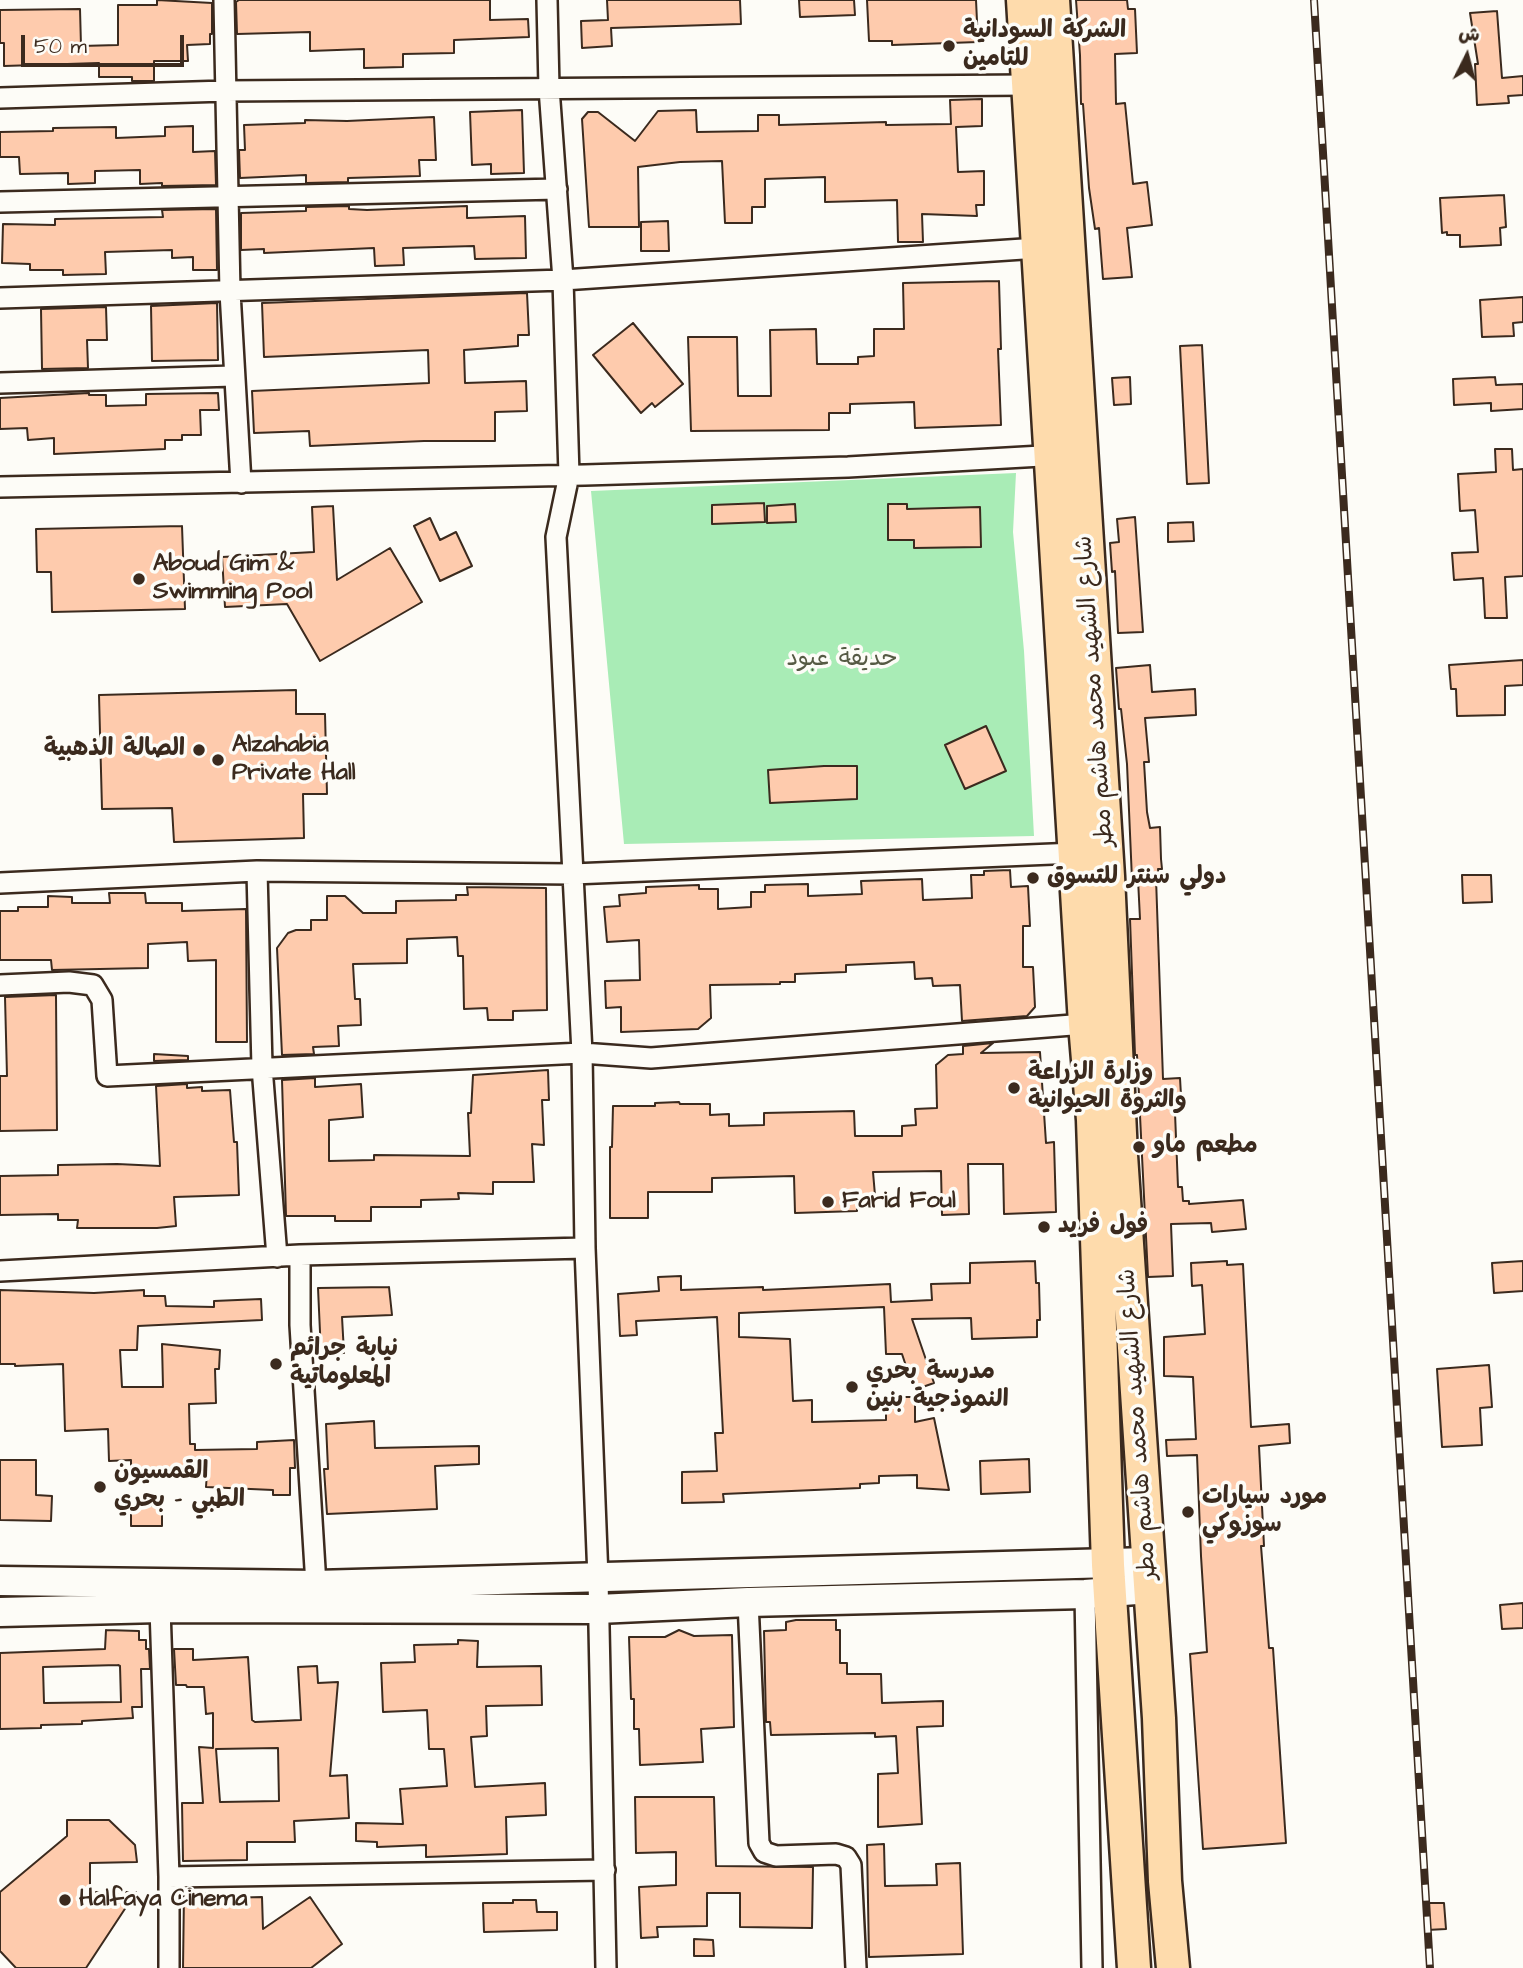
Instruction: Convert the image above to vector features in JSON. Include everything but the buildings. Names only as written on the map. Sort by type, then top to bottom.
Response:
[{"type":"main road","name":"شارع الشهيد محمد هاشم مطر","points":[[1023,0],[1038,248],[1066,455],[1108,876],[1121,1155],[1173,1968]]},
{"type":"main road","name":"شارع الشهيد محمد هاشم مطر","points":[[1053,0],[1076,853],[1093,1120],[1101,1584],[1134,1968]]},
{"type":"street","points":[[224,0],[226,197],[233,376],[241,483]]},
{"type":"street","points":[[547,0],[563,280],[569,475],[556,537],[582,1053],[585,1248],[598,1578],[606,1968]]},
{"type":"street","points":[[0,98],[225,91],[1028,85]]},
{"type":"street","points":[[0,202],[557,189]]},
{"type":"street","points":[[0,298],[563,280],[1038,248]]},
{"type":"street","points":[[0,383],[233,376]]},
{"type":"street","points":[[0,487],[848,467],[1066,455]]},
{"type":"street","points":[[0,883],[257,870],[573,874],[1076,853]]},
{"type":"street","points":[[257,870],[262,1067],[277,1257]]},
{"type":"street","points":[[0,985],[69,982],[93,985],[102,1000],[107,1076],[582,1053],[651,1058],[1085,1024]]},
{"type":"street","points":[[0,1271],[300,1255],[585,1248]]},
{"type":"street","points":[[300,1255],[300,1325],[316,1585]]},
{"type":"street","points":[[0,1612],[160,1608],[598,1609],[1101,1584],[1148,1576]]},
{"type":"street","points":[[0,1581],[316,1585],[598,1578],[1101,1584]]},
{"type":"street","points":[[1092,1968],[1101,1584]]},
{"type":"street","points":[[748,1602],[759,1843],[764,1852],[776,1856],[836,1854],[846,1857],[850,1865],[856,1968]]},
{"type":"street","points":[[160,1608],[169,1877],[169,1968]]},
{"type":"street","points":[[169,1877],[605,1870]]},
{"type":"green space","name":"حديقة عبود","points":[[1016,473],[1013,532],[1024,651],[1034,836],[624,844],[591,491]]},
{"type":"railway","points":[[1314,0],[1430,1968]]},
{"type":"place","name":"الشركة السودانية للتامين","points":[[949,46]]},
{"type":"place","name":"Aboud Gim & Swimming Pool","points":[[139,579]]},
{"type":"place","name":"الصالة الذهبية","points":[[199,750]]},
{"type":"place","name":"Alzahabia Private Hall","points":[[218,760]]},
{"type":"place","name":"دولي سنتر للتسوق","points":[[1033,878]]},
{"type":"place","name":"وزارة الزراعة والثروة الحيوانية","points":[[1014,1088]]},
{"type":"place","name":"مطعم ماو","points":[[1139,1147]]},
{"type":"place","name":"Farid Foul","points":[[828,1202]]},
{"type":"place","name":"فول فريد","points":[[1044,1227]]},
{"type":"place","name":"نيابة جرائم المعلوماتية","points":[[276,1364]]},
{"type":"place","name":"مدرسة بحري النموذجية بنين","points":[[852,1387]]},
{"type":"place","name":"القمسيون الطبي - بحري","points":[[100,1487]]},
{"type":"place","name":"مورد سيارات سوزوكي","points":[[1188,1512]]},
{"type":"place","name":"Halfaya Cinema","points":[[65,1900]]}]
